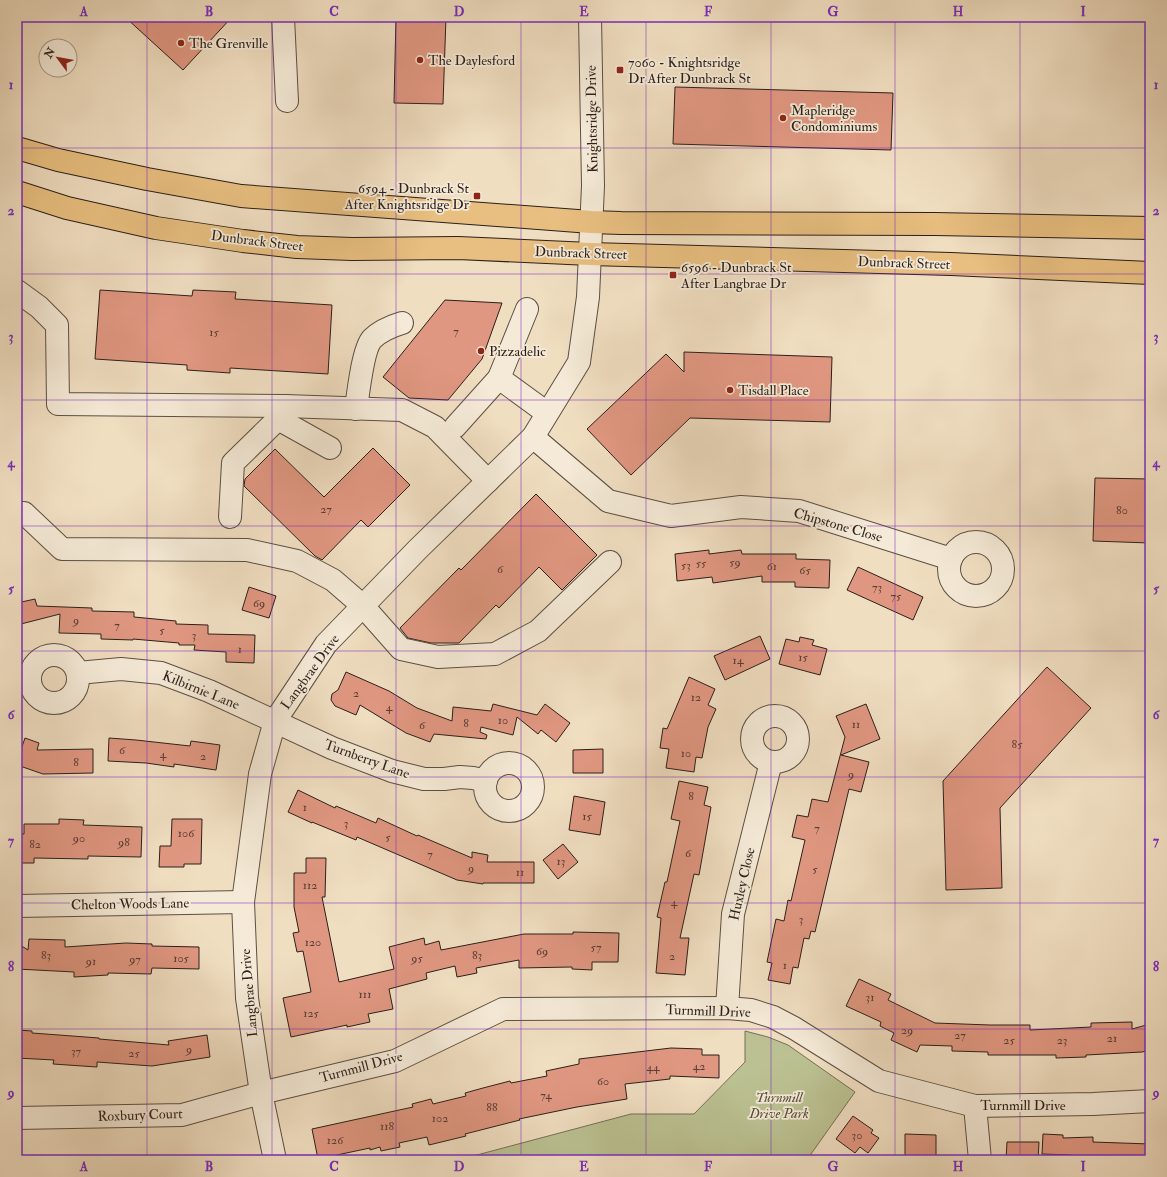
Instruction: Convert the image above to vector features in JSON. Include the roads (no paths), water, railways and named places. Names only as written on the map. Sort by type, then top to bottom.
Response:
[{"type":"main road","points":[[17,148],[58,160],[147,180],[240,196],[591,222],[934,224],[1150,228]]},
{"type":"main road","name":"Dunbrack Street","points":[[17,192],[67,208],[156,228],[243,241],[289,246],[352,249],[458,248],[590,254],[951,264],[1150,273]]},
{"type":"street","points":[[284,17],[287,101]]},
{"type":"street","name":"Knightsridge Drive","points":[[590,17],[594,186],[591,222]]},
{"type":"street","name":"Langbrae Drive","points":[[276,1160],[261,1093],[247,998],[243,902],[260,774],[275,721],[326,644],[418,549],[534,437],[547,413],[579,362],[588,297],[591,222]]},
{"type":"street","points":[[17,291],[39,307],[57,325],[58,404],[282,412],[356,409],[402,410],[435,427],[488,481]]},
{"type":"street","points":[[455,427],[499,378],[527,308]]},
{"type":"street","points":[[356,409],[364,359],[371,340],[390,327],[402,323]]},
{"type":"street","points":[[499,378],[547,413]]},
{"type":"street","points":[[282,412],[330,448]]},
{"type":"street","points":[[230,517],[233,463],[282,412]]},
{"type":"street","name":"Chipstone Close","points":[[534,437],[608,501],[671,516],[741,507],[799,511],[951,559]]},
{"type":"street","points":[[24,513],[62,549],[247,550],[297,561],[333,580],[363,606],[401,649],[438,657],[495,654],[538,631],[610,562]]},
{"type":"street","name":"Kilbirnie Lane","points":[[78,673],[121,669],[161,673],[209,691],[275,721]]},
{"type":"street","name":"Turnberry Lane","points":[[275,721],[332,748],[392,771],[424,779],[460,777],[486,780]]},
{"type":"street","name":"Huxley Close","points":[[727,1008],[733,914],[771,762]]},
{"type":"street","name":"Chelton Woods Lane","points":[[17,906],[243,902]]},
{"type":"street","name":"Turnmill Drive","points":[[261,1093],[395,1061],[503,1009],[727,1008],[751,1010],[773,1017],[794,1028],[879,1081],[975,1106],[1093,1104],[1150,1101]]},
{"type":"street","name":"Roxbury Court","points":[[17,1118],[182,1115],[261,1093]]},
{"type":"street","points":[[975,1106],[980,1160]]},
{"type":"place","name":"The Grenville","points":[[181,43]]},
{"type":"place","name":"The Daylesford","points":[[420,60]]},
{"type":"place","name":"7060 - Knightsridge Dr After Dunbrack St","points":[[620,70]]},
{"type":"place","name":"Mapleridge Condominiums","points":[[783,118]]},
{"type":"place","name":"6594 - Dunbrack St After Knightsridge Dr","points":[[477,196]]},
{"type":"place","name":"6596 - Dunbrack St After Langbrae Dr","points":[[673,275]]},
{"type":"place","name":"Pizzadelic","points":[[481,351]]},
{"type":"place","name":"Tisdall Place","points":[[730,390]]},
{"type":"park label","name":"Turnmill Drive Park","points":[[779,1106]]}]
